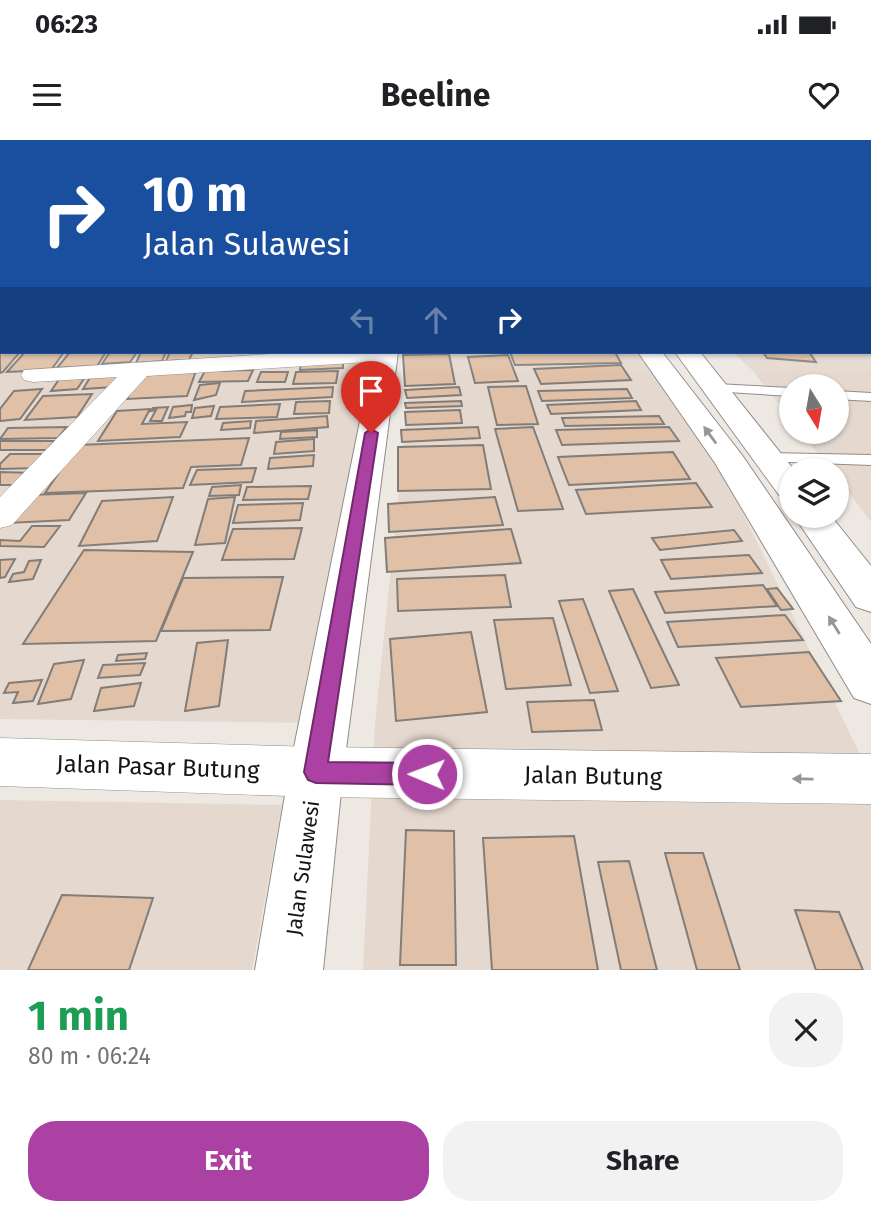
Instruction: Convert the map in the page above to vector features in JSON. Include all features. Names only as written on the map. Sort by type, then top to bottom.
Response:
[{"type":"main road","name":"Jalan Sulawesi","points":[[289,970],[316,772],[385,354]]},
{"type":"main road","points":[[651,354],[731,462],[871,683]]},
{"type":"main road","points":[[689,354],[779,472]]},
{"type":"main road","points":[[821,528],[871,596]]},
{"type":"street","points":[[33,375],[369,354]]},
{"type":"street","points":[[0,517],[140,368]]},
{"type":"street","name":"Jalan Pasar Butung","points":[[0,762],[316,772]]},
{"type":"street","name":"Jalan Butung","points":[[316,772],[871,779]]},
{"type":"lane","points":[[716,388],[779,391]]},
{"type":"lane","points":[[849,396],[871,397]]},
{"type":"lane","points":[[768,458],[871,460]]},
{"type":"shaded area","points":[[0,354],[386,354],[319,723],[0,719]]},
{"type":"shaded area","points":[[413,354],[640,354],[727,480],[871,777],[871,970],[363,970],[375,724]]},
{"type":"shaded area","points":[[735,354],[871,354],[871,522],[849,493],[849,458],[822,458],[811,444],[849,444],[849,374],[779,374],[779,405],[753,371]]},
{"type":"shaded area","points":[[0,800],[282,805],[252,970],[0,970]]},
{"type":"building","points":[[0,354],[18,354],[3,372],[0,373]]},
{"type":"building","points":[[23,354],[63,354],[51,370],[7,372]]},
{"type":"building","points":[[68,354],[105,354],[97,366],[57,368]]},
{"type":"building","points":[[109,354],[136,354],[130,362],[102,364]]},
{"type":"building","points":[[140,354],[165,354],[162,361],[136,363]]},
{"type":"building","points":[[169,354],[192,354],[189,360],[166,361]]},
{"type":"building","points":[[449,354],[455,384],[405,386],[403,355]]},
{"type":"building","points":[[511,354],[616,354],[621,363],[515,365]]},
{"type":"building","points":[[764,354],[810,354],[816,362],[767,358]]},
{"type":"building","points":[[508,355],[518,381],[475,383],[468,357]]},
{"type":"building","points":[[343,359],[343,368],[300,370],[301,362]]},
{"type":"building","points":[[621,365],[631,380],[541,384],[534,369]]},
{"type":"building","points":[[253,370],[248,381],[199,382],[205,371]]},
{"type":"building","points":[[196,371],[187,396],[127,399],[140,374]]},
{"type":"building","points":[[338,371],[336,383],[293,384],[296,372]]},
{"type":"building","points":[[261,372],[288,372],[285,382],[257,382]]},
{"type":"building","points":[[119,374],[113,387],[83,389],[91,376]]},
{"type":"building","points":[[86,376],[77,389],[51,391],[60,378]]},
{"type":"building","points":[[220,383],[216,395],[194,400],[200,385]]},
{"type":"building","points":[[526,386],[538,424],[497,425],[488,387]]},
{"type":"building","points":[[333,387],[332,397],[242,402],[245,391]]},
{"type":"building","points":[[459,387],[461,395],[407,398],[405,390]]},
{"type":"building","points":[[42,389],[20,419],[0,421],[0,409],[14,391]]},
{"type":"building","points":[[627,389],[632,398],[542,401],[538,391]]},
{"type":"building","points":[[92,394],[77,417],[25,420],[43,396]]},
{"type":"building","points":[[330,401],[329,413],[294,414],[296,402]]},
{"type":"building","points":[[461,401],[462,406],[406,408],[405,403]]},
{"type":"building","points":[[636,401],[641,410],[551,414],[547,405]]},
{"type":"building","points":[[280,404],[277,417],[216,419],[220,407]]},
{"type":"building","points":[[192,405],[191,412],[186,412],[185,416],[169,418],[173,407]]},
{"type":"building","points":[[214,406],[211,416],[192,418],[195,408]]},
{"type":"building","points":[[168,407],[162,421],[150,421],[156,410],[151,411],[153,408]]},
{"type":"building","points":[[150,409],[142,424],[187,422],[180,437],[98,441],[117,411]]},
{"type":"building","points":[[460,410],[462,423],[406,425],[405,412]]},
{"type":"building","points":[[327,416],[328,427],[254,433],[256,421]]},
{"type":"building","points":[[659,416],[664,424],[565,426],[562,418]]},
{"type":"building","points":[[251,421],[250,428],[221,430],[223,423]]},
{"type":"building","points":[[67,427],[58,438],[0,439],[8,428]]},
{"type":"building","points":[[478,427],[480,438],[402,442],[401,430]]},
{"type":"building","points":[[533,427],[563,509],[518,511],[495,429]]},
{"type":"building","points":[[669,427],[679,441],[562,445],[556,430]]},
{"type":"building","points":[[317,430],[317,437],[280,439],[281,432]]},
{"type":"building","points":[[249,438],[241,465],[191,467],[183,488],[45,493],[78,445]]},
{"type":"building","points":[[314,439],[314,451],[274,454],[276,442]]},
{"type":"building","points":[[0,441],[55,441],[47,450],[0,450]]},
{"type":"building","points":[[483,445],[491,489],[398,491],[398,447]]},
{"type":"building","points":[[673,452],[690,479],[569,485],[558,457]]},
{"type":"building","points":[[10,454],[50,454],[38,468],[0,469],[0,464]]},
{"type":"building","points":[[314,455],[313,466],[268,469],[270,458]]},
{"type":"building","points":[[256,468],[252,482],[190,485],[197,470]]},
{"type":"building","points":[[0,472],[35,473],[24,485],[0,485]]},
{"type":"building","points":[[696,483],[712,507],[586,514],[576,490]]},
{"type":"building","points":[[241,485],[239,495],[209,496],[212,487]]},
{"type":"building","points":[[311,486],[308,499],[243,500],[247,487]]},
{"type":"building","points":[[86,493],[69,520],[8,523],[29,495]]},
{"type":"building","points":[[173,497],[157,541],[79,546],[102,501]]},
{"type":"building","points":[[235,497],[225,543],[195,545],[208,499]]},
{"type":"building","points":[[495,497],[503,525],[389,532],[388,504]]},
{"type":"building","points":[[303,503],[300,520],[233,523],[238,505]]},
{"type":"building","points":[[32,526],[60,526],[44,547],[0,546],[0,540],[20,541]]},
{"type":"building","points":[[302,528],[294,559],[222,560],[233,529]]},
{"type":"building","points":[[511,529],[521,563],[387,572],[385,538]]},
{"type":"building","points":[[734,530],[742,541],[660,550],[652,538]]},
{"type":"building","points":[[84,550],[193,552],[156,641],[23,644]]},
{"type":"building","points":[[749,555],[762,573],[671,579],[661,560]]},
{"type":"building","points":[[15,559],[5,577],[0,578],[0,560]]},
{"type":"building","points":[[41,560],[33,579],[9,582],[13,574],[24,572],[29,561]]},
{"type":"building","points":[[505,575],[511,607],[398,611],[397,579]]},
{"type":"building","points":[[283,577],[270,630],[161,631],[183,578]]},
{"type":"building","points":[[763,585],[777,606],[665,613],[655,592]]},
{"type":"building","points":[[777,588],[793,609],[781,610],[767,589]]},
{"type":"building","points":[[633,589],[679,685],[651,688],[609,591]]},
{"type":"building","points":[[583,599],[618,691],[590,693],[559,601]]},
{"type":"building","points":[[785,615],[803,640],[678,647],[667,622]]},
{"type":"building","points":[[553,618],[571,685],[506,689],[494,620]]},
{"type":"building","points":[[471,632],[487,712],[396,721],[390,639]]},
{"type":"building","points":[[228,640],[219,706],[185,711],[197,643]]},
{"type":"building","points":[[809,652],[841,701],[741,707],[716,658]]},
{"type":"building","points":[[147,653],[145,659],[116,661],[118,655]]},
{"type":"building","points":[[84,660],[71,699],[38,704],[54,664]]},
{"type":"building","points":[[145,663],[140,675],[98,678],[103,665]]},
{"type":"building","points":[[42,680],[33,701],[13,703],[18,692],[4,693],[9,683]]},
{"type":"building","points":[[141,683],[134,706],[94,711],[101,688]]},
{"type":"building","points":[[594,700],[602,730],[532,732],[527,702]]},
{"type":"building","points":[[406,830],[454,831],[456,965],[400,965]]},
{"type":"building","points":[[574,836],[598,970],[492,970],[483,838]]},
{"type":"building","points":[[665,853],[703,853],[740,970],[697,970]]},
{"type":"building","points":[[629,861],[657,970],[621,970],[598,862]]},
{"type":"building","points":[[62,895],[153,898],[129,970],[28,970]]},
{"type":"building","points":[[795,910],[839,912],[863,970],[816,970]]},
{"type":"route","points":[[371,433],[316,772],[427,774]]}]
